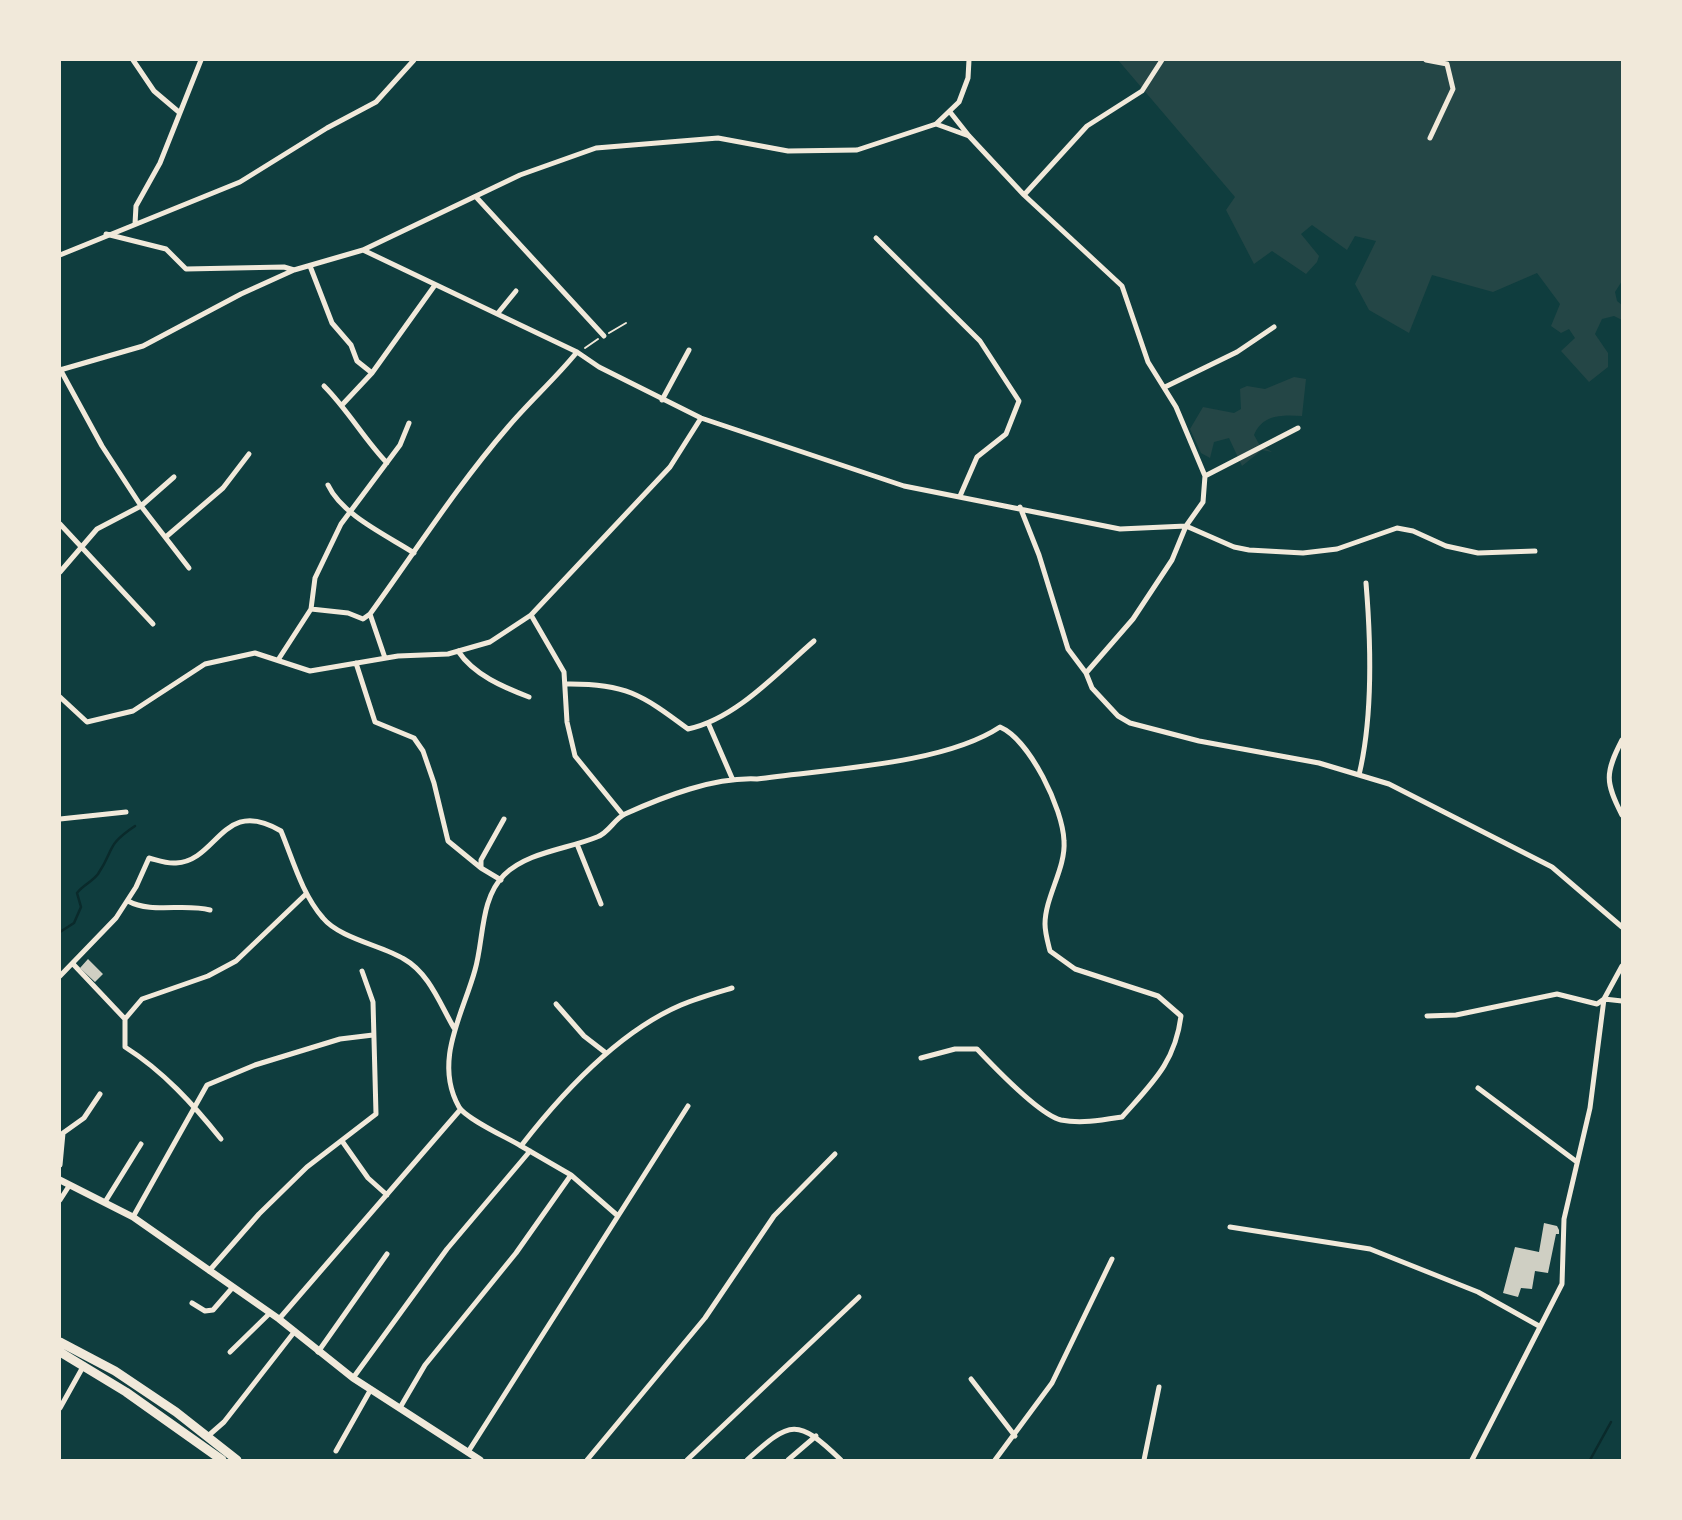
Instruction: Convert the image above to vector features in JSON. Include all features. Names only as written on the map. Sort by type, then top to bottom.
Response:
[{"type":"highway","points":[[60,1342],[115,1371],[208,1436],[237,1461]]},
{"type":"highway","points":[[60,1352],[178,1427],[222,1461]]},
{"type":"main road","points":[[60,1180],[134,1217],[279,1319],[353,1378],[401,1406],[480,1461]]},
{"type":"street","points":[[133,60],[154,91],[180,113]]},
{"type":"street","points":[[135,224],[136,206],[160,163],[201,60]]},
{"type":"street","points":[[60,255],[106,234],[240,182],[327,128],[376,102],[414,60]]},
{"type":"street","points":[[189,568],[167,536],[141,506],[86,420],[60,369],[143,346],[241,294],[294,270],[363,250],[542,166],[596,148],[718,138],[788,151],[856,150],[936,124],[959,102],[968,78],[968,60]]},
{"type":"street","points":[[1024,195],[1087,126],[1142,91],[1162,60]]},
{"type":"street","points":[[1426,60],[1447,64],[1453,89],[1430,138]]},
{"type":"street","points":[[950,112],[1024,195],[1122,286],[1148,362],[1165,387],[1205,475],[1203,502],[1186,526],[1172,560],[1139,609],[1086,673]]},
{"type":"street","points":[[936,124],[969,136]]},
{"type":"street","points":[[477,198],[604,336]]},
{"type":"street","points":[[106,234],[166,249],[186,269],[284,267],[294,270]]},
{"type":"street","points":[[877,238],[980,341],[1018,401],[1006,434],[977,457],[960,496]]},
{"type":"street","points":[[363,250],[577,352],[662,400],[701,418],[904,486],[1120,529],[1186,526],[1234,547],[1249,550],[1303,553],[1337,549],[1397,528],[1413,531],[1446,547],[1478,553],[1535,551]]},
{"type":"street","points":[[310,266],[332,323],[351,345],[357,361],[372,373]]},
{"type":"street","points":[[342,405],[372,373],[435,285]]},
{"type":"street","points":[[498,313],[516,291]]},
{"type":"street","points":[[1165,387],[1237,352],[1274,327]]},
{"type":"street","points":[[662,400],[689,350]]},
{"type":"street","points":[[311,608],[348,613],[363,619],[370,614],[446,504],[509,426],[551,384],[577,352]]},
{"type":"street","points":[[324,386],[342,405],[369,445],[387,463]]},
{"type":"street","points":[[60,697],[87,722],[133,711],[205,664],[255,653],[310,671],[385,658],[458,651],[490,642],[531,615],[670,467],[701,418]]},
{"type":"street","points":[[278,660],[311,608],[315,578],[350,510],[387,463],[409,423]]},
{"type":"street","points":[[1205,475],[1298,428]]},
{"type":"street","points":[[167,536],[223,488],[249,454]]},
{"type":"street","points":[[60,572],[97,529],[141,506],[174,477]]},
{"type":"street","points":[[328,485],[333,496],[350,510],[414,553]]},
{"type":"street","points":[[1020,507],[1039,555],[1068,649],[1108,709],[1130,723],[1199,741],[1319,763],[1401,790],[1552,867],[1622,928]]},
{"type":"street","points":[[60,524],[153,624]]},
{"type":"street","points":[[1359,775],[1367,743],[1369,691],[1366,583]]},
{"type":"street","points":[[370,614],[385,658]]},
{"type":"street","points":[[531,615],[564,673],[567,722],[575,756],[622,815]]},
{"type":"street","points":[[565,684],[603,683],[640,694],[688,729],[709,725],[765,684],[814,641]]},
{"type":"street","points":[[458,651],[465,661],[485,676],[529,697]]},
{"type":"street","points":[[356,663],[375,722],[414,738],[426,761],[448,841],[481,868],[501,880]]},
{"type":"street","points":[[709,725],[732,778]]},
{"type":"street","points":[[618,1216],[571,1175],[460,1110],[452,1090],[449,1067],[454,1028],[475,969],[487,905],[501,880],[525,861],[601,836],[622,815],[732,778],[757,779],[909,757],[988,736],[1000,727],[1009,731],[1038,768],[1056,803],[1065,842],[1045,924],[1049,951],[1075,969],[1158,996],[1181,1016],[1174,1054],[1122,1117],[1063,1121],[1047,1115],[977,1049],[955,1049],[921,1058]]},
{"type":"street","points":[[1622,740],[1608,778],[1609,789],[1622,815]]},
{"type":"street","points":[[60,819],[126,812]]},
{"type":"street","points":[[60,976],[74,965],[117,918],[149,858],[175,864],[193,859],[214,838],[242,821],[258,820],[281,831],[306,894],[324,921],[386,953],[403,958],[424,975],[454,1028]]},
{"type":"street","points":[[481,868],[481,860],[504,820]]},
{"type":"street","points":[[577,844],[601,904]]},
{"type":"street","points":[[221,1139],[195,1105],[146,1060],[125,1047],[125,1018],[142,999],[208,976],[236,961],[306,894]]},
{"type":"street","points":[[128,901],[145,907],[195,906],[210,910]]},
{"type":"street","points":[[74,965],[125,1018]]},
{"type":"street","points":[[1472,1461],[1562,1284],[1564,1219],[1590,1108],[1604,999],[1622,966]]},
{"type":"street","points":[[209,1271],[307,1167],[376,1114],[373,1002],[362,971]]},
{"type":"street","points":[[521,1146],[544,1117],[606,1053],[681,1005],[732,988]]},
{"type":"street","points":[[1427,1016],[1456,1015],[1557,994],[1597,1004],[1604,999],[1622,1002]]},
{"type":"street","points":[[556,1004],[584,1036],[606,1053]]},
{"type":"street","points":[[134,1217],[207,1086],[255,1065],[340,1039],[373,1035]]},
{"type":"street","points":[[1478,1088],[1577,1162]]},
{"type":"street","points":[[60,1165],[63,1133],[84,1118],[100,1094]]},
{"type":"street","points":[[468,1452],[688,1106]]},
{"type":"street","points":[[279,1319],[460,1110]]},
{"type":"street","points":[[342,1141],[368,1178],[387,1195]]},
{"type":"street","points":[[105,1202],[141,1144]]},
{"type":"street","points":[[353,1378],[447,1249],[530,1151]]},
{"type":"street","points":[[587,1461],[705,1318],[774,1216],[835,1154]]},
{"type":"street","points":[[401,1406],[425,1365],[516,1253],[571,1175]]},
{"type":"street","points":[[60,1200],[69,1186]]},
{"type":"street","points":[[1230,1227],[1370,1249],[1478,1292],[1539,1326]]},
{"type":"street","points":[[318,1352],[387,1254]]},
{"type":"street","points":[[995,1461],[1052,1383],[1112,1259]]},
{"type":"street","points":[[192,1303],[205,1311],[213,1310],[233,1287]]},
{"type":"street","points":[[687,1461],[859,1297]]},
{"type":"street","points":[[230,1352],[270,1313]]},
{"type":"street","points":[[208,1436],[224,1422],[295,1331]]},
{"type":"street","points":[[60,1408],[84,1365]]},
{"type":"street","points":[[971,1379],[1015,1436]]},
{"type":"street","points":[[1144,1461],[1158,1387]]},
{"type":"street","points":[[336,1451],[372,1389]]},
{"type":"street","points":[[747,1461],[779,1431],[800,1430],[816,1436],[841,1461]]},
{"type":"street","points":[[788,1461],[816,1436]]},
{"type":"shaded area","points":[[1118,60],[1622,60],[1622,281],[1615,292],[1617,301],[1622,305],[1622,320],[1614,316],[1602,319],[1595,334],[1608,353],[1608,367],[1589,382],[1561,351],[1575,338],[1569,329],[1561,333],[1551,326],[1560,304],[1537,273],[1493,292],[1432,275],[1409,333],[1369,310],[1355,284],[1376,241],[1355,236],[1347,250],[1312,225],[1301,234],[1319,256],[1306,274],[1272,251],[1254,264],[1226,210],[1235,197]]},
{"type":"shaded area","points":[[1294,377],[1306,379],[1302,416],[1268,419],[1254,435],[1259,444],[1272,452],[1262,450],[1242,466],[1229,438],[1214,442],[1210,458],[1201,453],[1190,429],[1203,407],[1234,413],[1241,409],[1240,389],[1247,386],[1265,389]]},
{"type":"building","points":[[88,959],[103,974],[95,982],[80,968]]},
{"type":"building","points":[[1544,1223],[1557,1226],[1559,1230],[1548,1273],[1535,1271],[1532,1289],[1521,1288],[1518,1297],[1503,1293],[1515,1247],[1539,1252]]},
{"type":"waterway","points":[[60,932],[74,923],[81,907],[77,893],[98,874],[115,843],[135,826]]},
{"type":"waterway","points":[[1590,1460],[1611,1422]]}]
